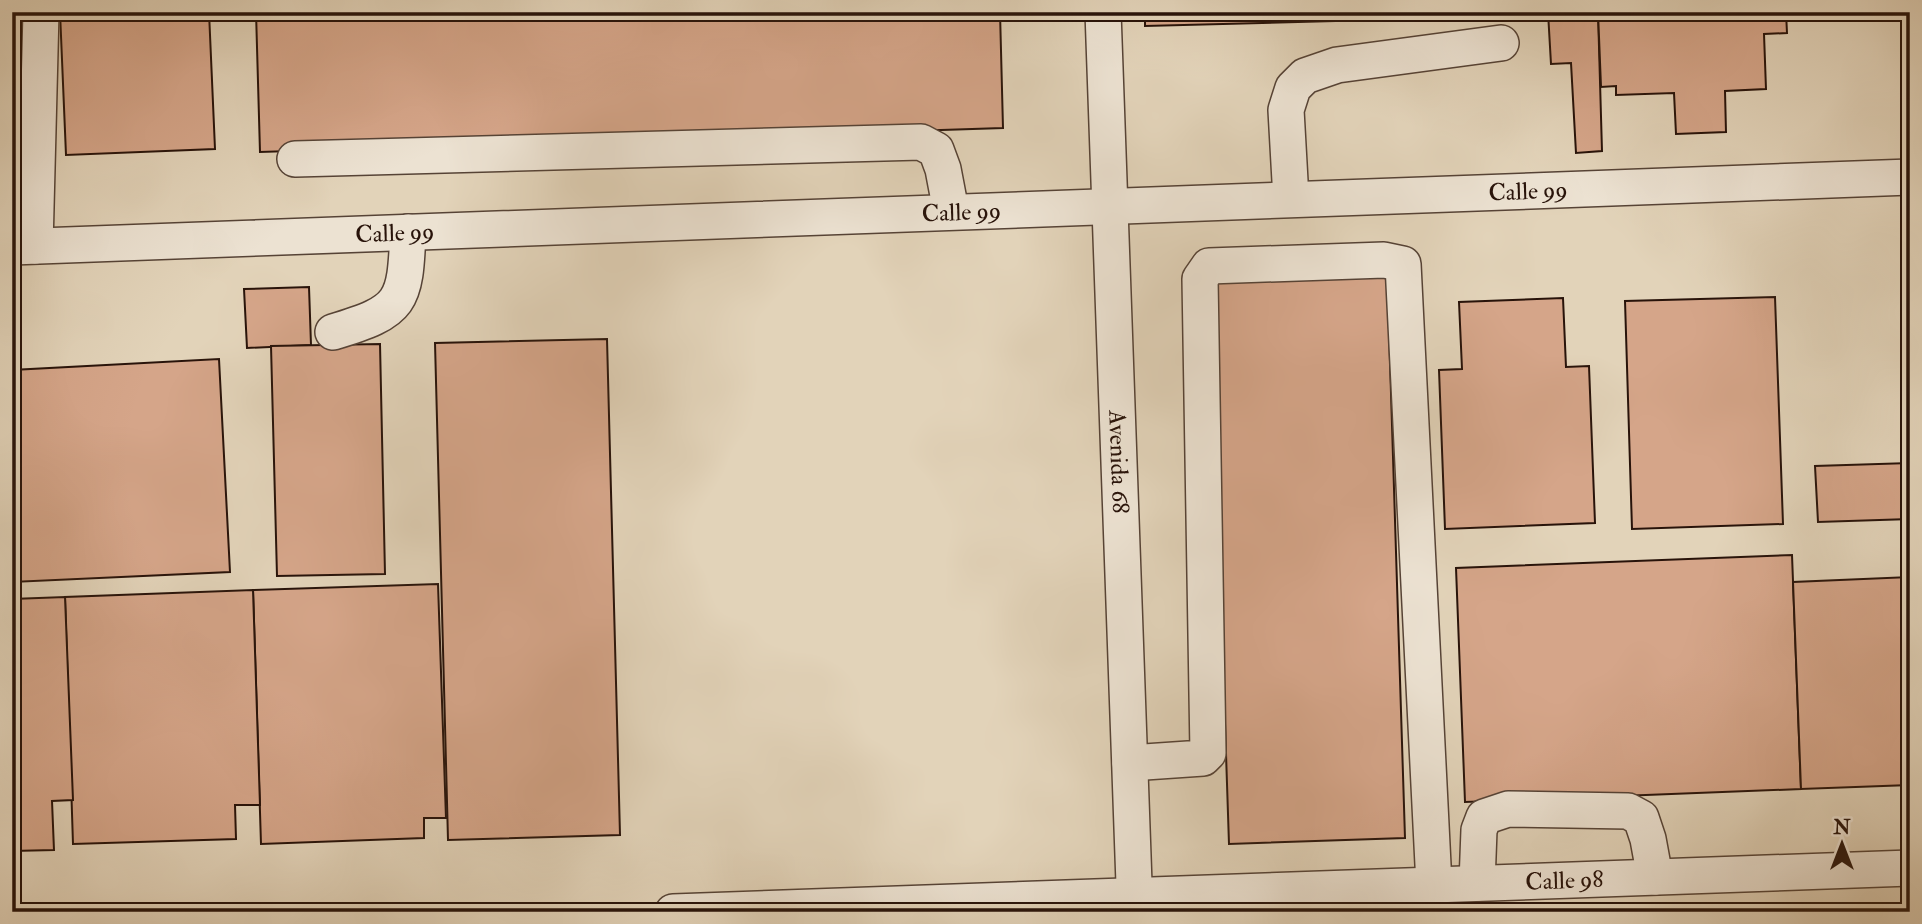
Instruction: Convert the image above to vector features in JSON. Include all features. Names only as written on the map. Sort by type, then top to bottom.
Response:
[{"type":"lane","points":[[24,246],[41,12]]},
{"type":"lane","name":"Avenida 68","points":[[1103,12],[1135,904]]},
{"type":"lane","points":[[1291,199],[1286,110],[1293,88],[1305,76],[1337,65],[1501,43]]},
{"type":"lane","points":[[295,159],[921,142],[936,150],[943,169],[951,211]]},
{"type":"lane","name":"Calle 99","points":[[24,246],[1910,177]]},
{"type":"lane","points":[[333,332],[371,320],[396,303],[406,276],[408,232]]},
{"type":"lane","points":[[1130,763],[1203,758],[1208,752],[1200,279],[1209,266],[1384,260],[1403,264],[1434,885]]},
{"type":"lane","points":[[1478,883],[1479,830],[1484,817],[1508,809],[1628,811],[1641,818],[1655,877]]},
{"type":"lane","name":"Calle 98","points":[[693,911],[1135,904],[1434,885],[1910,868]]},
{"type":"building","points":[[12,12],[31,12],[35,113],[12,114]]},
{"type":"building","points":[[60,12],[209,12],[215,149],[66,155]]},
{"type":"building","points":[[256,12],[1000,12],[1003,128],[260,152]]},
{"type":"building","points":[[1145,12],[1410,12],[1410,19],[1145,26]]},
{"type":"building","points":[[1548,12],[1598,12],[1602,151],[1576,153],[1571,63],[1551,64]]},
{"type":"building","points":[[1598,12],[1786,12],[1787,33],[1764,34],[1766,89],[1725,91],[1726,132],[1676,134],[1674,93],[1616,95],[1616,86],[1601,87]]},
{"type":"building","points":[[1387,266],[1405,838],[1229,844],[1210,272]]},
{"type":"building","points":[[309,287],[311,345],[247,348],[244,289]]},
{"type":"building","points":[[1775,297],[1783,524],[1632,529],[1625,301]]},
{"type":"building","points":[[1563,298],[1566,367],[1589,366],[1595,523],[1445,529],[1439,370],[1462,369],[1459,302]]},
{"type":"building","points":[[607,339],[620,835],[448,840],[435,343]]},
{"type":"building","points":[[380,344],[385,574],[277,576],[271,346]]},
{"type":"building","points":[[219,359],[230,572],[12,582],[12,370]]},
{"type":"building","points":[[1910,463],[1910,519],[1818,522],[1815,466]]},
{"type":"building","points":[[1792,555],[1801,789],[1465,802],[1456,568]]},
{"type":"building","points":[[1910,577],[1910,785],[1801,789],[1793,582]]},
{"type":"building","points":[[438,584],[446,818],[424,818],[424,838],[261,844],[253,590]]},
{"type":"building","points":[[253,590],[260,805],[235,805],[236,839],[73,844],[65,597]]},
{"type":"building","points":[[65,597],[73,800],[52,801],[54,850],[12,851],[12,599]]}]
